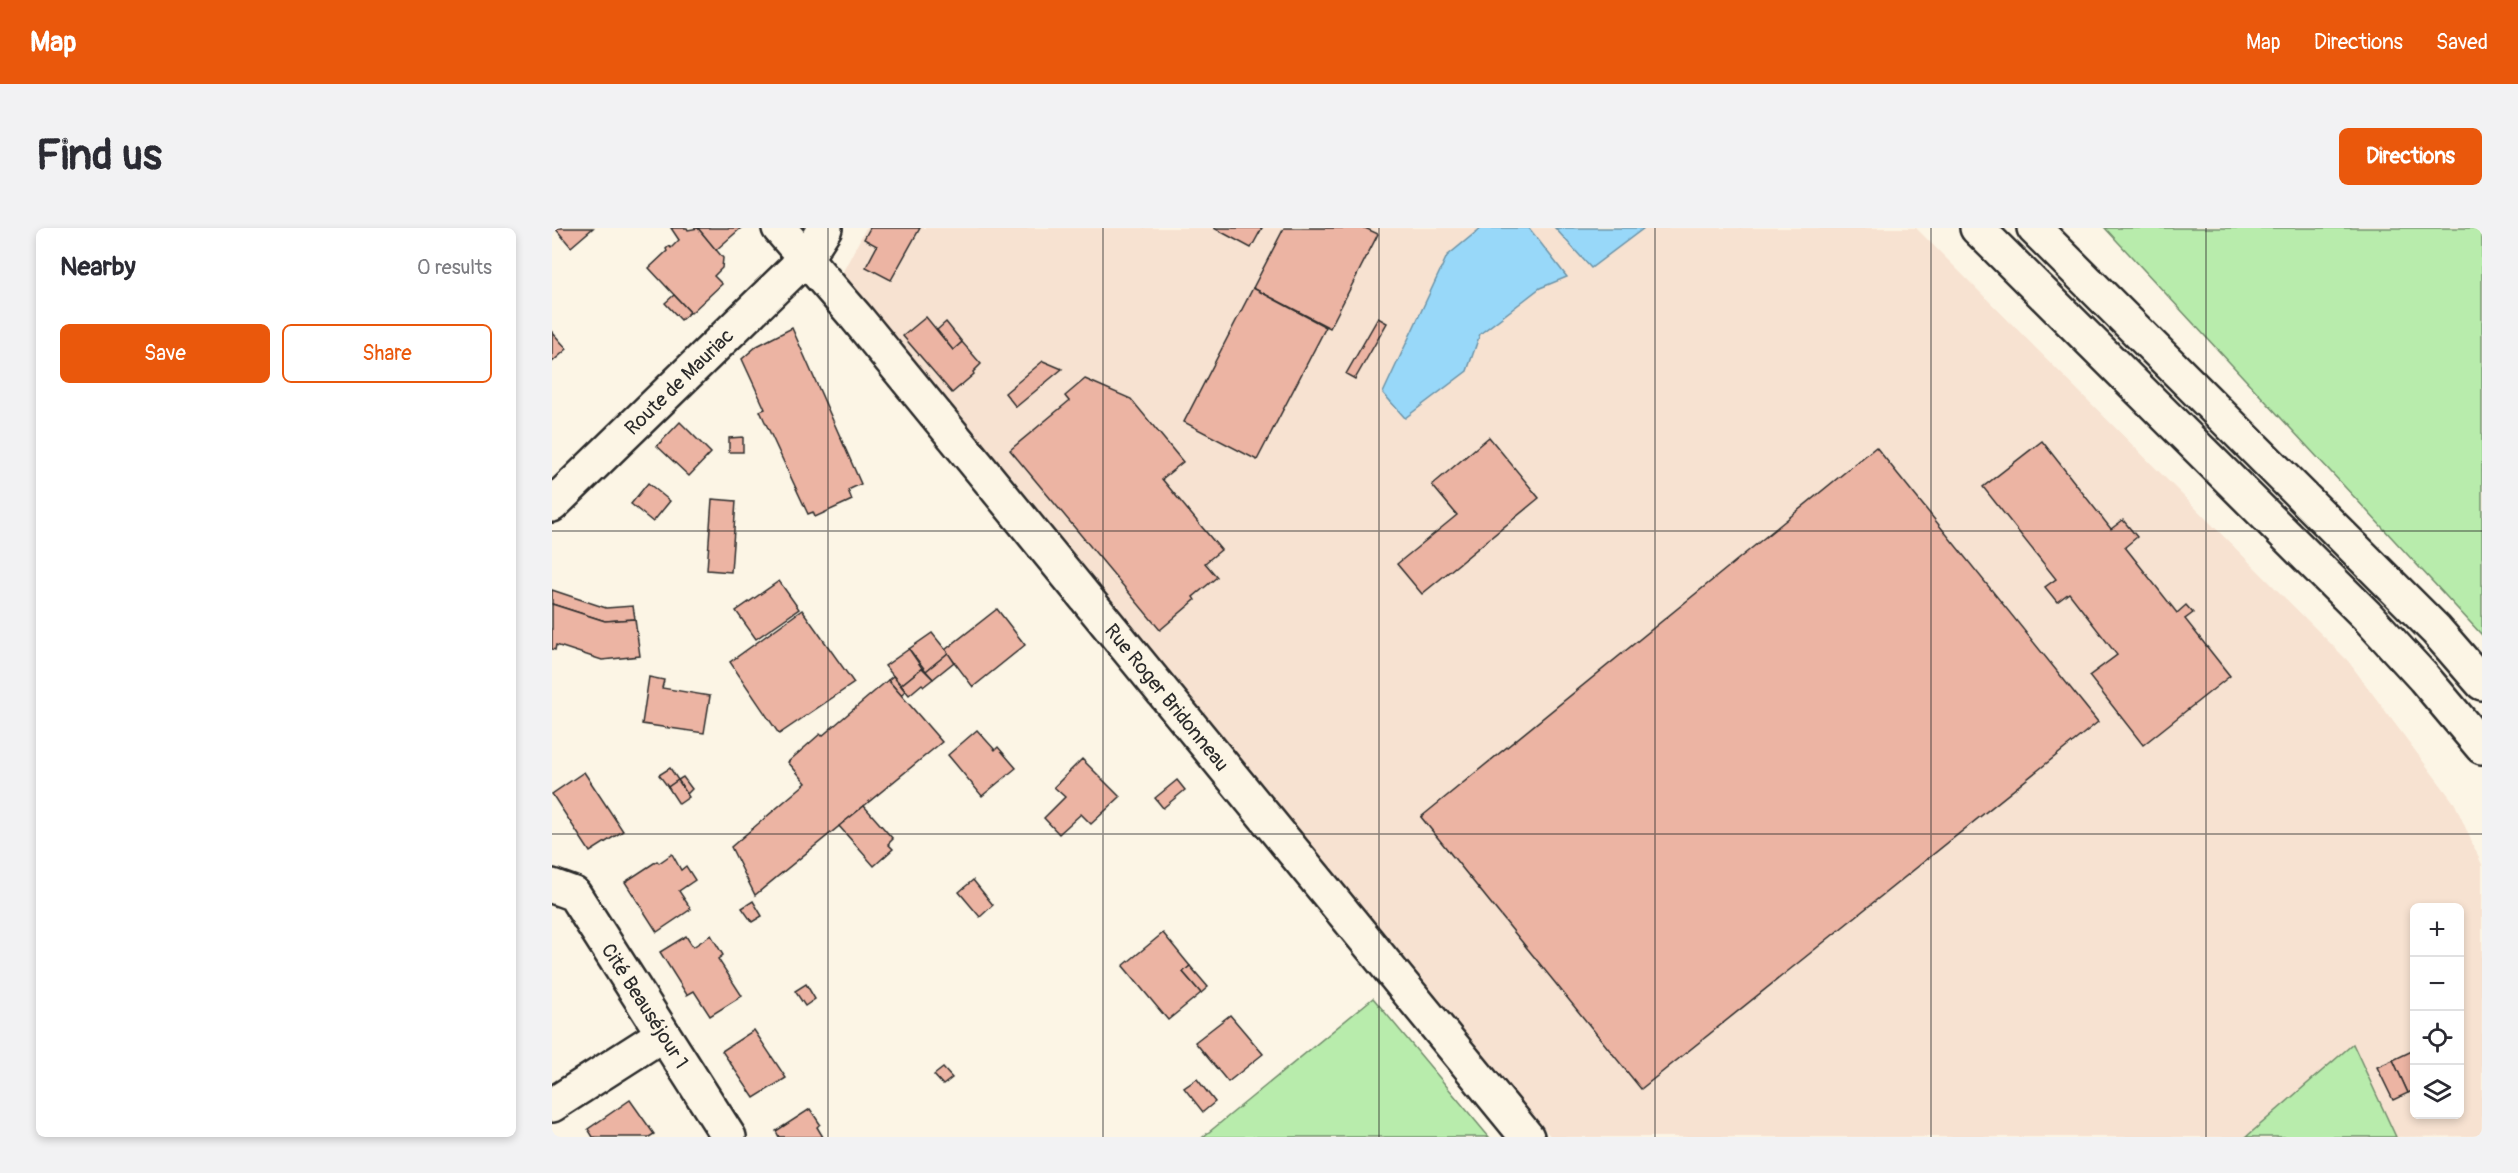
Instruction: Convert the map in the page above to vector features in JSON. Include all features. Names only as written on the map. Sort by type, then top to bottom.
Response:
[{"type":"main road","name":"Rue Roger Bridonneau","points":[[779,228],[856,317],[1527,1137]]},
{"type":"main road","name":"Route de Mauriac","points":[[552,505],[805,258],[825,228]]},
{"type":"main road","points":[[1977,228],[2366,615],[2424,678],[2482,747]]},
{"type":"main road","points":[[2034,228],[2436,630],[2482,683]]},
{"type":"main road","name":"Cité Beauséjour 1","points":[[552,886],[574,894],[729,1137]]},
{"type":"main road","points":[[552,1105],[663,1034]]},
{"type":"shaded area","points":[[866,228],[1916,228],[2348,661],[2455,804],[2482,865],[2482,1136],[2396,1137],[2353,1044],[2245,1137],[1551,1137],[839,279]]},
{"type":"green space","points":[[2105,228],[2482,228],[2482,635]]},
{"type":"green space","points":[[1373,998],[1489,1137],[1203,1137]]},
{"type":"green space","points":[[2353,1044],[2396,1137],[2246,1137]]},
{"type":"water","points":[[1481,228],[1529,228],[1567,277],[1540,288],[1480,334],[1467,371],[1405,418],[1383,393],[1447,256]]},
{"type":"water","points":[[1555,228],[1644,228],[1591,268]]},
{"type":"building","points":[[555,228],[593,228],[571,247]]},
{"type":"building","points":[[671,228],[687,228],[688,230],[698,228],[723,258],[722,268],[714,276],[722,284],[691,313],[649,268],[667,251],[669,246],[671,248],[679,240]]},
{"type":"building","points":[[698,228],[741,228],[716,250]]},
{"type":"building","points":[[870,228],[920,228],[891,280],[866,267],[877,246],[864,239]]},
{"type":"building","points":[[1214,228],[1262,228],[1251,248]]},
{"type":"building","points":[[1284,228],[1365,228],[1378,234],[1330,328],[1253,288]]},
{"type":"building","points":[[1253,288],[1326,327],[1257,460],[1184,422]]},
{"type":"building","points":[[674,295],[690,312],[681,320],[665,303]]},
{"type":"building","points":[[926,317],[953,350],[962,342],[981,364],[973,372],[974,374],[952,393],[903,336]]},
{"type":"building","points":[[1378,318],[1387,323],[1355,379],[1346,374]]},
{"type":"building","points":[[946,322],[962,342],[953,350],[937,330]]},
{"type":"building","points":[[792,328],[861,484],[848,490],[852,500],[815,517],[813,512],[808,514],[760,411],[765,409],[742,359],[757,346]]},
{"type":"building","points":[[552,332],[567,349],[552,362]]},
{"type":"building","points":[[1043,361],[1062,369],[1016,407],[1005,393]]},
{"type":"building","points":[[1085,379],[1131,399],[1183,462],[1162,479],[1221,550],[1205,563],[1217,577],[1193,597],[1195,600],[1160,630],[1010,450],[1069,401],[1065,396]]},
{"type":"building","points":[[680,422],[711,453],[689,476],[657,446]]},
{"type":"building","points":[[743,437],[743,452],[729,452],[729,438]]},
{"type":"building","points":[[1489,437],[1539,498],[1422,594],[1397,564],[1457,515],[1432,485]]},
{"type":"building","points":[[2042,441],[2111,529],[2123,520],[2137,537],[2125,547],[2177,613],[2186,605],[2193,613],[2185,619],[2230,676],[2143,745],[2089,676],[2117,655],[2069,593],[2057,602],[2045,587],[2056,579],[1983,487]]},
{"type":"building","points":[[1876,447],[2098,722],[1641,1089],[1421,817]]},
{"type":"building","points":[[648,483],[670,501],[653,522],[631,504]]},
{"type":"building","points":[[712,499],[736,501],[731,572],[707,570]]},
{"type":"building","points":[[779,581],[799,609],[756,639],[736,611]]},
{"type":"building","points":[[552,590],[606,608],[633,606],[635,619],[605,621],[552,604]]},
{"type":"building","points":[[552,604],[605,621],[635,619],[640,656],[602,660],[556,645],[555,650],[552,649]]},
{"type":"building","points":[[997,609],[1025,645],[973,687],[945,650]]},
{"type":"building","points":[[802,610],[854,683],[779,734],[730,662]]},
{"type":"building","points":[[932,633],[948,653],[926,671],[909,649]]},
{"type":"building","points":[[909,649],[922,668],[901,685],[885,666]]},
{"type":"building","points":[[948,653],[954,662],[933,679],[926,671]]},
{"type":"building","points":[[922,668],[933,679],[924,686],[922,684],[909,695],[901,685]]},
{"type":"building","points":[[893,676],[905,691],[901,695],[888,680]]},
{"type":"building","points":[[649,677],[664,680],[662,688],[710,696],[704,733],[642,724]]},
{"type":"building","points":[[888,680],[942,742],[755,895],[731,847],[806,783],[788,762]]},
{"type":"building","points":[[977,730],[995,750],[998,747],[1016,768],[982,796],[948,755]]},
{"type":"building","points":[[1082,759],[1120,797],[1091,824],[1081,814],[1059,834],[1044,818],[1065,797],[1054,787]]},
{"type":"building","points":[[670,768],[678,780],[668,787],[659,775]]},
{"type":"building","points":[[584,772],[623,831],[590,852],[552,794]]},
{"type":"building","points":[[683,777],[692,789],[687,794],[678,780]]},
{"type":"building","points":[[678,780],[689,797],[679,804],[668,787]]},
{"type":"building","points":[[1177,780],[1185,790],[1163,808],[1155,798]]},
{"type":"building","points":[[864,806],[893,839],[888,844],[893,849],[874,866],[839,826]]},
{"type":"building","points":[[672,854],[681,870],[686,866],[695,880],[679,891],[691,909],[657,932],[625,882]]},
{"type":"building","points":[[973,880],[993,905],[980,917],[959,892]]},
{"type":"building","points":[[753,901],[762,916],[752,922],[742,908]]},
{"type":"building","points":[[1163,933],[1190,966],[1183,972],[1201,993],[1168,1020],[1123,966]]},
{"type":"building","points":[[711,935],[723,955],[718,959],[742,996],[710,1016],[694,991],[687,995],[660,952],[686,936],[693,947]]},
{"type":"building","points":[[1190,966],[1208,987],[1201,993],[1183,972]]},
{"type":"building","points":[[806,984],[815,999],[805,1006],[795,991]]},
{"type":"building","points":[[1230,1015],[1263,1054],[1228,1082],[1195,1042]]},
{"type":"building","points":[[754,1030],[786,1078],[754,1098],[722,1051]]},
{"type":"building","points":[[2410,1052],[2410,1092],[2408,1093],[2393,1060]]},
{"type":"building","points":[[2393,1060],[2408,1093],[2393,1100],[2377,1067]]},
{"type":"building","points":[[943,1068],[952,1078],[943,1085],[934,1075]]},
{"type":"building","points":[[1197,1079],[1215,1102],[1203,1112],[1184,1088]]},
{"type":"building","points":[[630,1100],[654,1134],[649,1137],[593,1137],[588,1129]]},
{"type":"building","points":[[810,1109],[820,1124],[817,1127],[823,1137],[779,1137],[776,1131]]}]
